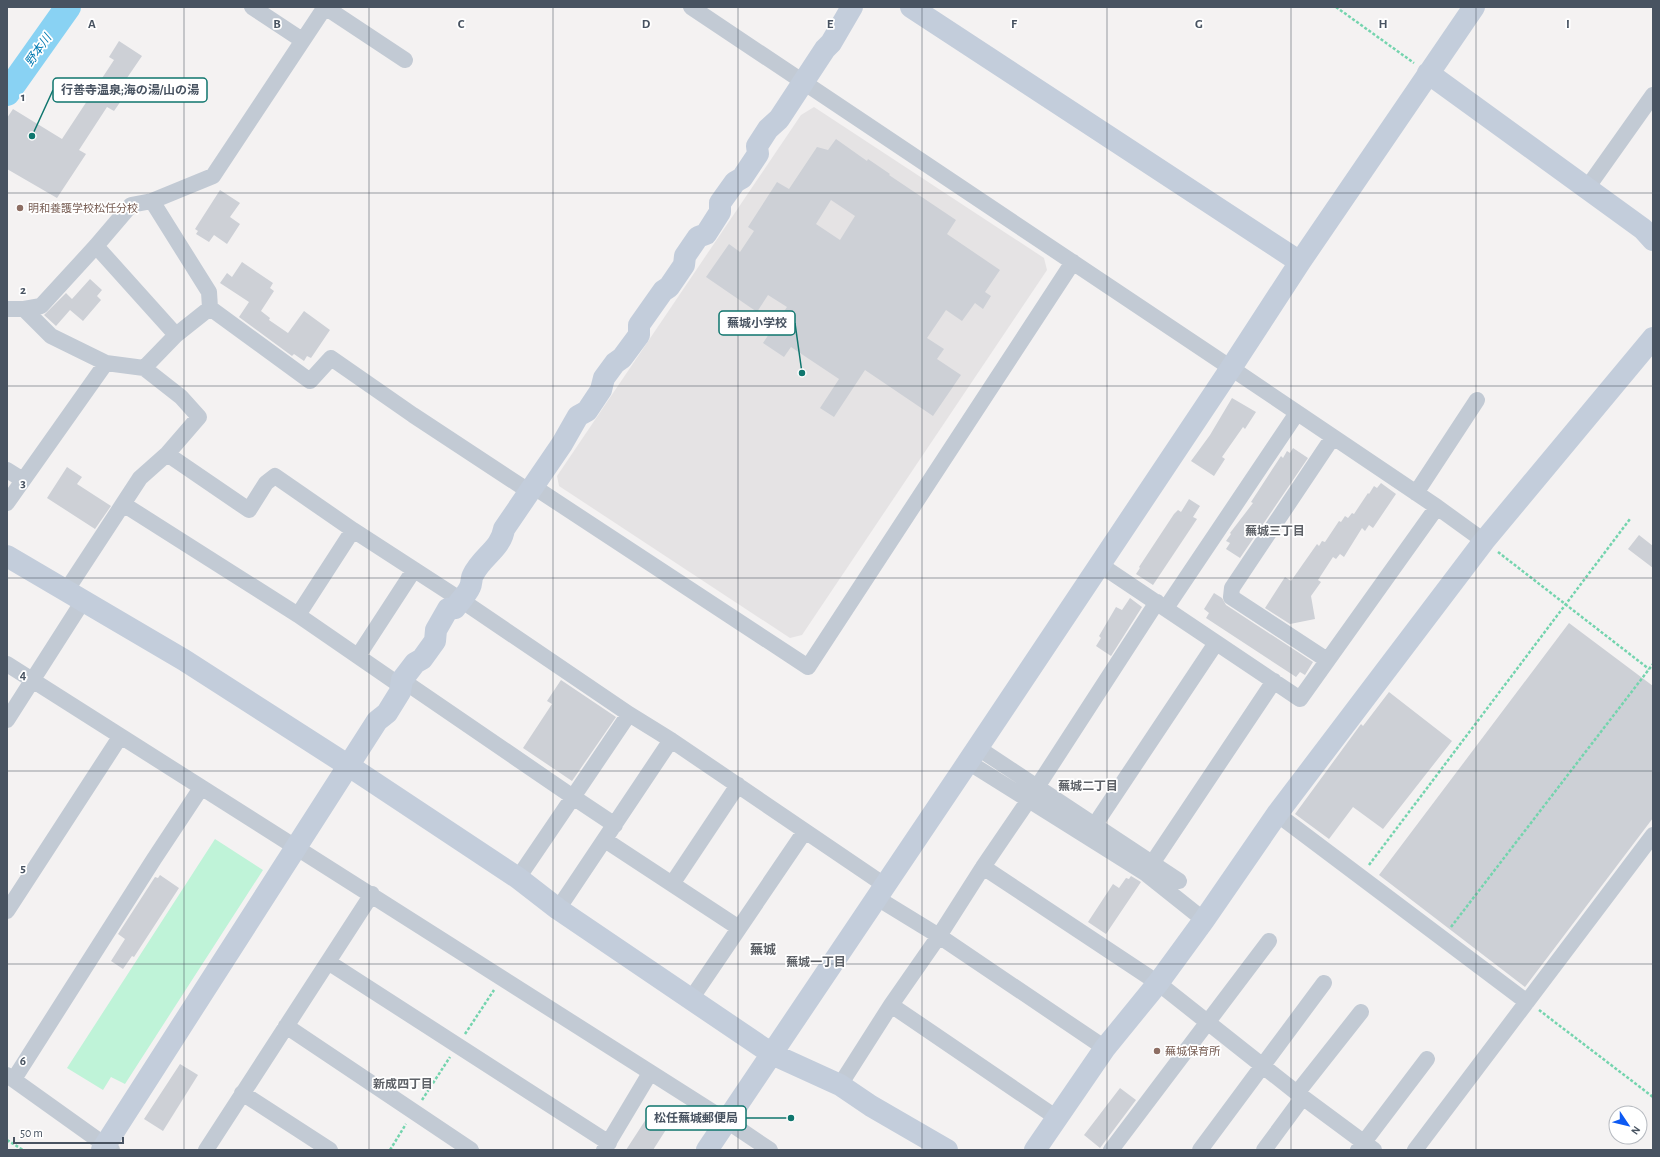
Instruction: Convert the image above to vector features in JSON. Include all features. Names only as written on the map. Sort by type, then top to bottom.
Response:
[{"type":"street","points":[[252,7],[302,40]]},
{"type":"street","points":[[7,309],[24,310],[41,306],[131,206],[152,201],[213,176],[325,7],[405,60]]},
{"type":"street","points":[[692,7],[1231,368],[1437,507],[1484,541]]},
{"type":"street","points":[[201,788],[11,1077],[107,1148],[377,721],[386,713],[400,692],[402,683],[415,663],[422,659],[435,641],[436,630],[448,609],[455,608],[471,586],[473,575],[486,556],[491,554],[503,536],[504,529],[532,489],[578,416],[587,411],[601,390],[604,378],[615,363],[622,358],[639,335],[640,325],[662,291],[669,286],[684,264],[685,256],[698,237],[706,234],[720,212],[720,203],[735,182],[742,178],[758,154],[757,146],[768,129],[779,119],[804,83],[825,49],[831,43],[852,7]]},
{"type":"street","points":[[912,7],[1300,262]]},
{"type":"street","points":[[707,1150],[973,755],[1300,262],[1474,7]]},
{"type":"street","points":[[1428,73],[1643,229],[1653,240]]},
{"type":"street","points":[[1592,181],[1653,95]]},
{"type":"street","points":[[152,201],[209,292],[210,308]]},
{"type":"street","points":[[96,246],[176,335]]},
{"type":"street","points":[[210,308],[310,381],[331,358],[412,415],[532,489],[808,667],[1073,262]]},
{"type":"street","points":[[144,368],[176,335],[210,308]]},
{"type":"street","points":[[7,720],[32,682],[123,504],[140,478],[166,454],[199,417],[181,397],[144,368],[106,363],[51,336],[24,310]]},
{"type":"street","points":[[1034,1150],[1105,1048],[1158,983],[1204,920],[1277,814],[1484,541],[1653,338]]},
{"type":"street","points":[[7,503],[106,363]]},
{"type":"street","points":[[1416,493],[1477,400]]},
{"type":"street","points":[[840,1085],[891,1005],[939,936],[983,867],[1162,605],[1297,413]]},
{"type":"street","points":[[1327,660],[1231,597],[1232,588],[1333,437]]},
{"type":"street","points":[[166,454],[250,510],[266,483],[275,476],[353,530],[461,600],[805,831],[939,936],[1105,1048]]},
{"type":"street","points":[[7,470],[23,480]]},
{"type":"street","points":[[123,504],[298,615],[615,825]]},
{"type":"street","points":[[1099,564],[1300,699],[1437,507]]},
{"type":"street","points":[[298,615],[353,530]]},
{"type":"street","points":[[7,556],[184,660],[349,766],[518,878],[558,909],[772,1054],[840,1085],[871,1106],[947,1150]]},
{"type":"street","points":[[358,656],[414,570]]},
{"type":"street","points":[[1091,831],[1216,643]]},
{"type":"street","points":[[7,664],[32,682],[372,894],[770,1150]]},
{"type":"street","points":[[1149,868],[1274,681]]},
{"type":"street","points":[[518,878],[629,714]]},
{"type":"street","points":[[7,911],[120,737]]},
{"type":"street","points":[[558,909],[671,740]]},
{"type":"street","points":[[973,755],[1037,788],[1091,831],[1149,868],[1179,881]]},
{"type":"street","points":[[973,755],[1028,801],[1091,831]]},
{"type":"street","points":[[672,884],[738,785]]},
{"type":"street","points":[[1277,814],[1527,1002]]},
{"type":"street","points":[[691,999],[805,831]]},
{"type":"street","points":[[1415,1150],[1653,835]]},
{"type":"street","points":[[605,840],[739,928]]},
{"type":"street","points":[[983,867],[1158,983],[1366,1148],[1427,1059]]},
{"type":"street","points":[[1149,868],[1204,920]]},
{"type":"street","points":[[206,1150],[372,894]]},
{"type":"street","points":[[1111,1150],[1269,941]]},
{"type":"street","points":[[328,962],[458,1045],[606,1146],[650,1073]]},
{"type":"street","points":[[1200,1150],[1264,1066],[1324,983]]},
{"type":"street","points":[[891,1005],[1057,1118]]},
{"type":"street","points":[[1264,1150],[1300,1095],[1361,1012]]},
{"type":"street","points":[[286,1026],[471,1150]]},
{"type":"street","points":[[242,1093],[330,1150]]},
{"type":"path","points":[[1336,7],[1428,73]]},
{"type":"path","points":[[1361,876],[1630,519]]},
{"type":"path","points":[[1484,541],[1564,606],[1649,669]]},
{"type":"path","points":[[1442,938],[1653,664]]},
{"type":"path","points":[[390,1150],[503,978]]},
{"type":"path","points":[[1527,1002],[1653,1097]]},
{"type":"path","points":[[7,1140],[23,1150]]},
{"type":"shaded area","points":[[814,107],[1044,258],[1047,270],[802,635],[790,638],[559,486],[557,476],[801,115]]},
{"type":"green space","points":[[215,839],[263,870],[125,1084],[111,1077],[103,1090],[67,1068]]},
{"type":"building","points":[[119,41],[142,56],[116,94],[123,98],[114,111],[107,107],[79,150],[86,154],[57,198],[7,169],[7,118],[13,109],[62,139],[114,60],[109,57]]},
{"type":"building","points":[[836,139],[867,161],[868,159],[956,220],[947,234],[1000,270],[985,292],[991,296],[983,309],[975,303],[962,321],[946,310],[927,338],[944,349],[937,359],[961,375],[933,416],[865,370],[834,417],[820,408],[839,379],[791,347],[784,357],[763,343],[787,307],[768,295],[757,312],[706,277],[729,244],[740,252],[754,231],[748,227],[777,182],[789,189],[817,147],[828,150]],"holes":[[[831,200],[855,216],[840,240],[816,224]]]},
{"type":"building","points":[[220,190],[240,203],[230,217],[240,224],[227,244],[214,235],[209,242],[196,234],[198,231],[195,229]]},
{"type":"building","points":[[242,262],[273,283],[270,288],[274,291],[261,311],[270,318],[269,320],[288,333],[304,311],[330,330],[311,358],[307,356],[304,361],[294,354],[292,356],[239,317],[249,302],[220,283],[227,273],[232,277]]},
{"type":"building","points":[[90,279],[102,290],[97,296],[101,300],[83,321],[70,310],[56,326],[44,315],[66,293],[72,299]]},
{"type":"building","points":[[1232,398],[1256,412],[1245,429],[1243,427],[1222,457],[1225,459],[1214,476],[1191,461],[1210,435]]},
{"type":"building","points":[[1293,448],[1308,458],[1240,558],[1226,549],[1230,543],[1226,541],[1231,534],[1230,533],[1253,503],[1251,502],[1281,456],[1283,458],[1287,451],[1290,453]]},
{"type":"building","points":[[67,467],[82,477],[77,484],[111,506],[95,529],[47,498]]},
{"type":"building","points":[[1381,483],[1396,494],[1373,528],[1369,525],[1365,531],[1362,528],[1344,557],[1340,554],[1336,559],[1333,557],[1318,580],[1321,582],[1311,596],[1315,619],[1290,624],[1265,608],[1285,577],[1291,581],[1317,544],[1319,546],[1322,541],[1325,542],[1339,521],[1341,522],[1345,516],[1348,518],[1352,513],[1354,514],[1374,486],[1377,488]]},
{"type":"building","points":[[1189,499],[1200,506],[1193,517],[1197,519],[1153,585],[1136,574],[1140,568],[1139,567],[1174,514],[1178,510],[1181,512]]},
{"type":"building","points":[[1639,535],[1653,546],[1653,568],[1628,549]]},
{"type":"building","points":[[1214,593],[1222,598],[1226,605],[1313,662],[1305,675],[1300,672],[1296,677],[1206,618],[1209,613],[1204,609]]},
{"type":"building","points":[[1130,598],[1142,607],[1111,656],[1096,646],[1101,638],[1099,636],[1116,607],[1122,610]]},
{"type":"building","points":[[1569,623],[1653,686],[1653,818],[1525,987],[1379,875]]},
{"type":"building","points":[[561,680],[616,717],[572,781],[523,748],[552,704],[547,701]]},
{"type":"building","points":[[1389,692],[1452,741],[1383,829],[1353,807],[1329,839],[1295,814],[1361,724],[1363,726]]},
{"type":"building","points":[[160,875],[179,888],[134,957],[132,956],[123,969],[111,961],[125,939],[118,934],[155,877],[158,878]]},
{"type":"building","points":[[1131,876],[1141,882],[1106,934],[1088,922],[1113,884],[1119,888],[1126,878],[1129,879]]},
{"type":"building","points":[[180,1064],[198,1075],[163,1131],[144,1119]]},
{"type":"building","points":[[1120,1088],[1136,1100],[1100,1148],[1084,1135]]},
{"type":"building","points":[[650,1113],[669,1125],[653,1150],[626,1150]]},
{"type":"waterway","name":"野本川","points":[[7,93],[68,7]]},
{"type":"place","name":"行善寺温泉;海の湯/山の湯","points":[[32,136]]},
{"type":"place","name":"明和養護学校松任分校","points":[[20,208]]},
{"type":"place","name":"蕪城小学校","points":[[802,373]]},
{"type":"place","name":"蕪城保育所","points":[[1157,1051]]},
{"type":"place","name":"松任蕪城郵便局","points":[[791,1118]]},
{"type":"district","name":"蕪城三丁目","points":[[1275,531]]},
{"type":"district","name":"蕪城二丁目","points":[[1088,786]]},
{"type":"district","name":"蕪城","points":[[763,949]]},
{"type":"district","name":"蕪城一丁目","points":[[816,962]]},
{"type":"district","name":"新成四丁目","points":[[403,1084]]}]
